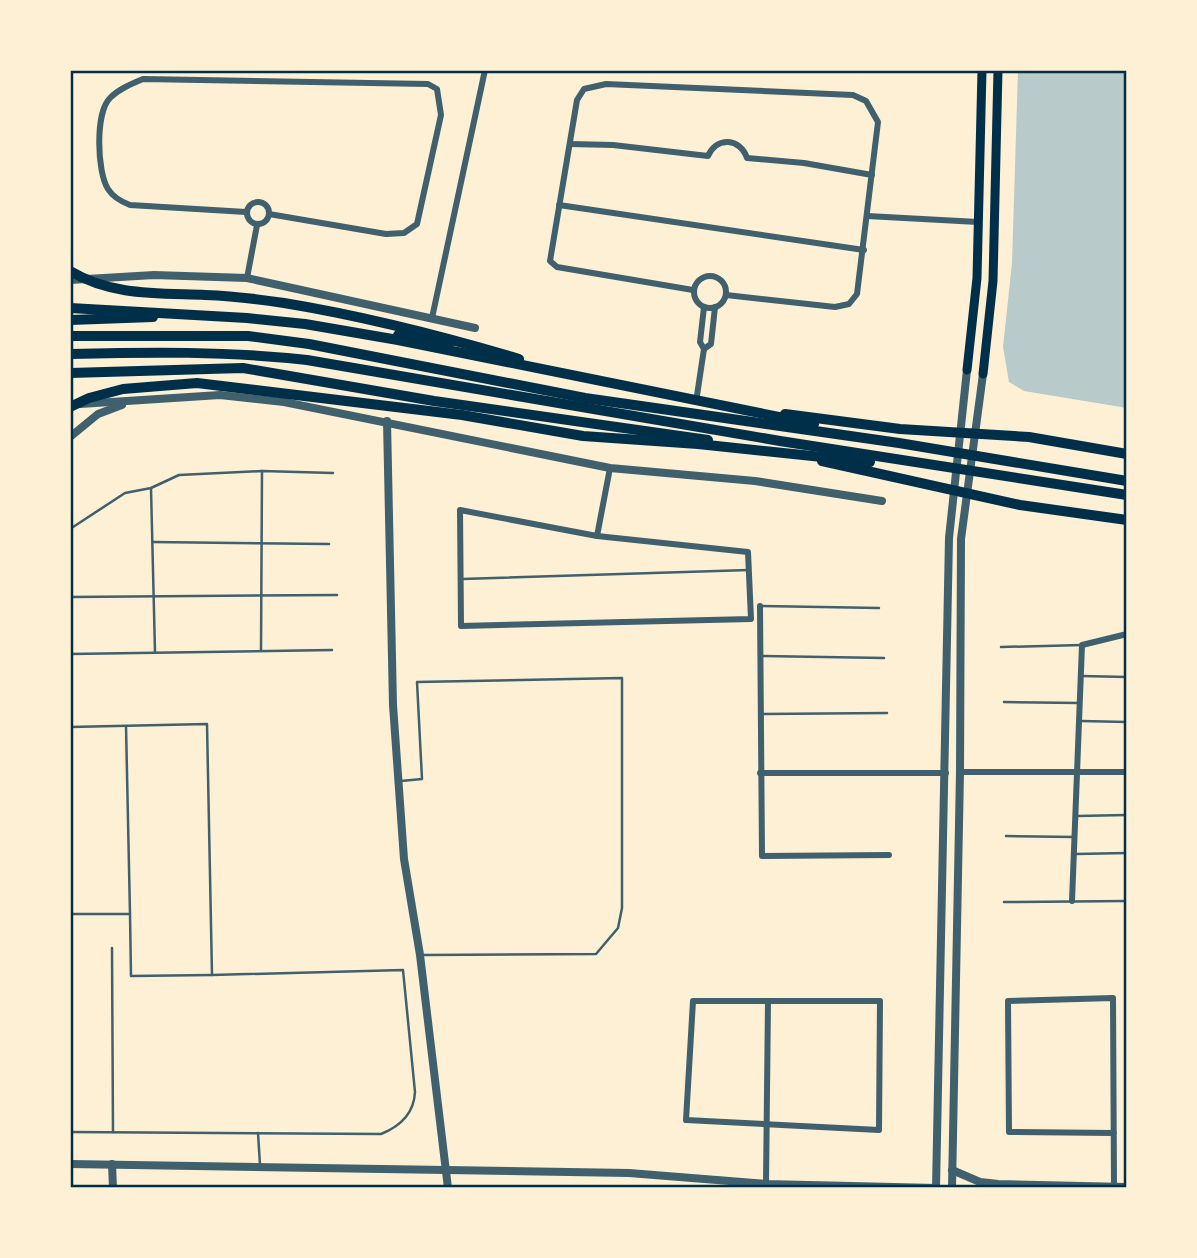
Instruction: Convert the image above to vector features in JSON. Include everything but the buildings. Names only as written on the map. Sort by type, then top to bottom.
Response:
[{"type":"highway","points":[[70,271],[90,283],[116,290],[245,298],[364,319],[473,345],[588,380]]},
{"type":"highway","points":[[70,308],[247,317],[305,324],[742,408],[899,443]]},
{"type":"highway","points":[[70,336],[248,336],[309,344],[585,398],[899,443],[1127,481]]},
{"type":"highway","points":[[70,354],[236,353],[307,360],[961,470],[1127,495]]},
{"type":"highway","points":[[70,406],[89,397],[123,389],[197,383],[450,413],[583,436],[698,444],[961,470]]},
{"type":"main road","points":[[967,370],[977,278],[982,70]]},
{"type":"main road","points":[[983,374],[993,281],[998,70]]},
{"type":"main road","points":[[70,320],[248,314],[306,320],[447,343],[696,402],[900,429],[1029,437],[1127,454]]},
{"type":"main road","points":[[70,373],[243,368],[434,401],[722,442],[1020,505],[1127,520]]},
{"type":"street","points":[[432,318],[485,70]]},
{"type":"street","points":[[246,212],[130,205],[119,200],[108,190],[102,174],[100,114],[108,99],[143,79],[428,84],[438,89],[441,115],[417,225],[404,233],[386,234],[269,214]]},
{"type":"street","points":[[693,290],[557,267],[550,261],[577,100],[584,89],[593,85],[853,94],[866,101],[878,122],[857,294],[849,304],[819,306],[726,295]]},
{"type":"street","points":[[570,144],[613,145],[708,156],[716,145],[729,141],[741,147],[747,159],[804,163],[872,175]]},
{"type":"street","points":[[246,212],[251,204],[260,202],[267,206],[269,214],[266,222],[257,225]]},
{"type":"street","points":[[559,205],[863,250]]},
{"type":"street","points":[[246,212],[249,220],[257,225]]},
{"type":"street","points":[[867,216],[978,222]]},
{"type":"street","points":[[247,278],[257,225]]},
{"type":"street","points":[[70,280],[154,275],[247,278],[475,328]]},
{"type":"street","points":[[715,307],[704,307],[696,301],[693,290],[699,279],[713,276],[722,281],[726,295]]},
{"type":"street","points":[[704,349],[711,344],[715,307],[726,295]]},
{"type":"street","points":[[696,402],[704,349],[699,342],[704,307]]},
{"type":"street","points":[[70,1164],[629,1173],[766,1184],[936,1188],[946,773],[948,538],[967,370]]},
{"type":"street","points":[[952,1188],[960,772],[961,539],[983,374]]},
{"type":"street","points":[[70,406],[220,395],[284,402],[610,468],[755,481],[882,501]]},
{"type":"street","points":[[70,437],[98,414],[131,401]]},
{"type":"street","points":[[387,422],[397,782],[404,859],[420,956],[448,1170],[448,1188]]},
{"type":"street","points":[[597,536],[610,468]]},
{"type":"street","points":[[460,510],[597,536],[748,552],[750,570],[751,619],[461,626],[460,510]]},
{"type":"street","points":[[760,606],[762,856],[889,855]]},
{"type":"street","points":[[1072,901],[1082,645],[1127,634]]},
{"type":"street","points":[[760,772],[946,773]]},
{"type":"street","points":[[960,772],[1127,772]]},
{"type":"street","points":[[1114,1133],[1009,1132],[1008,1001],[1113,998],[1114,1133],[1114,1187]]},
{"type":"street","points":[[693,1001],[880,1002],[879,1130],[767,1125],[687,1120],[693,1001]]},
{"type":"street","points":[[766,1184],[768,1001]]},
{"type":"street","points":[[112,1164],[113,1188]]},
{"type":"street","points":[[951,1170],[980,1182],[998,1184],[1127,1187]]},
{"type":"lane","points":[[261,651],[262,471]]},
{"type":"lane","points":[[70,529],[125,493],[151,488],[178,475],[262,471],[333,473]]},
{"type":"lane","points":[[151,488],[155,652]]},
{"type":"lane","points":[[153,542],[329,544]]},
{"type":"lane","points":[[462,579],[750,570]]},
{"type":"lane","points":[[70,597],[337,595]]},
{"type":"lane","points":[[760,606],[880,608]]},
{"type":"lane","points":[[1001,647],[1082,645]]},
{"type":"lane","points":[[70,654],[332,650]]},
{"type":"lane","points":[[760,656],[884,658]]},
{"type":"lane","points":[[1081,676],[1127,677]]},
{"type":"lane","points":[[397,782],[422,779],[418,682],[622,678],[622,908],[618,928],[596,954],[420,956]]},
{"type":"lane","points":[[1004,702],[1079,703]]},
{"type":"lane","points":[[759,714],[887,713]]},
{"type":"lane","points":[[1078,721],[1127,722]]},
{"type":"lane","points":[[70,727],[207,724],[212,975]]},
{"type":"lane","points":[[70,1132],[381,1134],[393,1129],[414,1106],[415,1092],[403,971],[131,976],[126,726]]},
{"type":"lane","points":[[1074,816],[1127,815]]},
{"type":"lane","points":[[1006,836],[1074,837]]},
{"type":"lane","points":[[1073,854],[1127,853]]},
{"type":"lane","points":[[1004,902],[1127,901]]},
{"type":"lane","points":[[70,914],[130,914]]},
{"type":"lane","points":[[112,948],[113,1132]]},
{"type":"lane","points":[[258,1133],[260,1165]]},
{"type":"shaded area","points":[[1018,70],[1127,70],[1127,408],[1024,391],[1009,382],[1003,347],[1012,263]]}]
